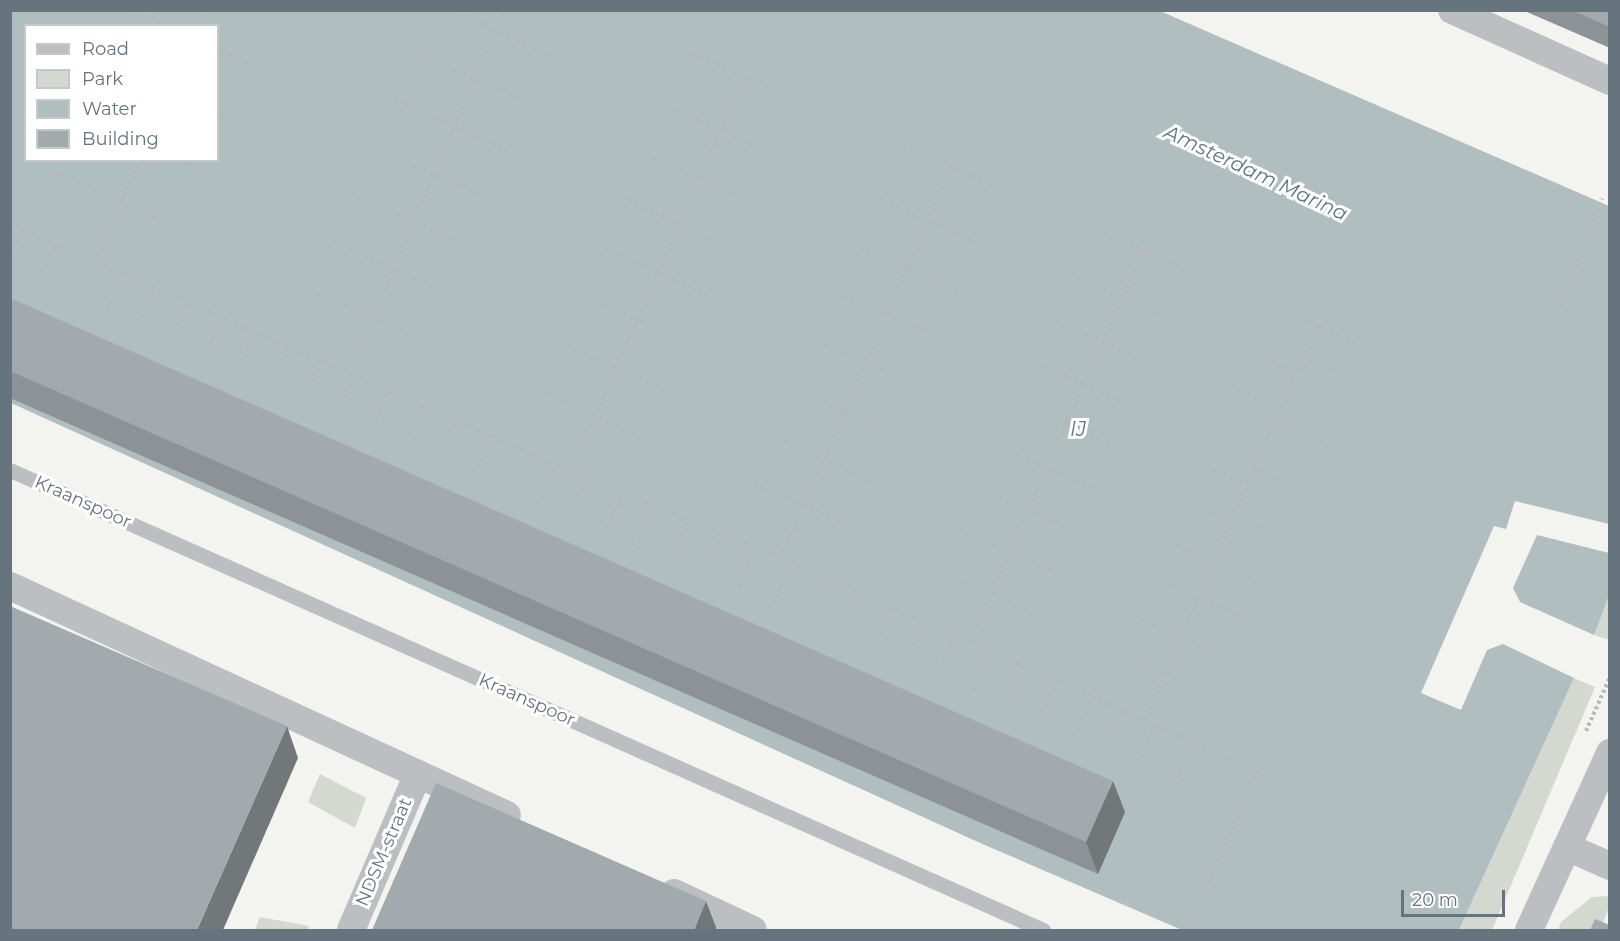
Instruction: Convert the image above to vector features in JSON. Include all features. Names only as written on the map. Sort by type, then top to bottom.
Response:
[{"type":"street","points":[[1452,10],[1610,81]]},
{"type":"street","points":[[10,586],[526,824]]},
{"type":"street","points":[[1529,930],[1610,753]]},
{"type":"street","name":"NDSM-straat","points":[[351,930],[418,774]]},
{"type":"street","points":[[1567,847],[1610,866]]},
{"type":"street","points":[[645,880],[753,930]]},
{"type":"lane","name":"Kraanspoor","points":[[10,470],[1043,930]]},
{"type":"path","points":[[200,24],[206,10]]},
{"type":"path","points":[[452,10],[550,55]]},
{"type":"path","points":[[346,372],[373,319],[504,10]]},
{"type":"path","points":[[135,12],[163,24]]},
{"type":"path","points":[[219,50],[255,68]]},
{"type":"path","points":[[684,50],[800,100]]},
{"type":"path","points":[[416,53],[532,104]]},
{"type":"path","points":[[571,471],[744,76]]},
{"type":"path","points":[[395,99],[454,129],[507,152]]},
{"type":"path","points":[[668,106],[768,152]]},
{"type":"path","points":[[219,114],[231,120]]},
{"type":"path","points":[[375,148],[487,198]]},
{"type":"path","points":[[908,148],[993,186]]},
{"type":"path","points":[[647,155],[746,199]]},
{"type":"path","points":[[95,261],[139,162]]},
{"type":"path","points":[[186,162],[208,172]]},
{"type":"path","points":[[780,558],[951,167]]},
{"type":"path","points":[[60,174],[182,230]]},
{"type":"path","points":[[353,195],[467,245]]},
{"type":"path","points":[[623,198],[729,247]]},
{"type":"path","points":[[1561,306],[1602,199]]},
{"type":"path","points":[[880,200],[976,243]]},
{"type":"path","points":[[10,224],[556,465],[780,558],[1258,771],[1192,920],[1184,930]]},
{"type":"path","points":[[10,254],[23,229]]},
{"type":"path","points":[[1097,231],[1184,268]]},
{"type":"path","points":[[332,241],[393,271],[447,293]]},
{"type":"path","points":[[39,279],[56,244]]},
{"type":"path","points":[[861,248],[956,290]]},
{"type":"path","points":[[606,249],[707,295]]},
{"type":"path","points":[[969,644],[1144,250]]},
{"type":"path","points":[[108,309],[122,273]]},
{"type":"path","points":[[1077,278],[1123,297],[1164,318]]},
{"type":"path","points":[[142,317],[154,287]]},
{"type":"path","points":[[311,291],[424,340]]},
{"type":"path","points":[[839,294],[934,335]]},
{"type":"path","points":[[585,297],[686,341]]},
{"type":"path","points":[[173,336],[188,301]]},
{"type":"path","points":[[1272,308],[1359,345]]},
{"type":"path","points":[[209,350],[221,316]]},
{"type":"path","points":[[1057,321],[1143,360]]},
{"type":"path","points":[[1145,721],[1296,372],[1320,327]]},
{"type":"path","points":[[243,363],[254,331]]},
{"type":"path","points":[[819,342],[912,383]]},
{"type":"path","points":[[564,343],[668,391]]},
{"type":"path","points":[[276,380],[290,347]]},
{"type":"path","points":[[1251,351],[1296,372]]},
{"type":"path","points":[[1304,358],[1354,378]]},
{"type":"path","points":[[308,392],[321,361]]},
{"type":"path","points":[[1036,362],[1126,404]]},
{"type":"path","points":[[340,408],[354,375]]},
{"type":"path","points":[[1237,389],[1281,407]]},
{"type":"path","points":[[375,425],[387,390]]},
{"type":"path","points":[[545,392],[644,439]]},
{"type":"path","points":[[801,392],[891,431]]},
{"type":"path","points":[[1018,405],[1111,445]]},
{"type":"path","points":[[406,441],[423,406]]},
{"type":"path","points":[[1276,419],[1324,443]]},
{"type":"path","points":[[440,455],[454,420]]},
{"type":"path","points":[[1222,428],[1263,449]]},
{"type":"path","points":[[475,472],[491,436]]},
{"type":"path","points":[[779,438],[873,483]]},
{"type":"path","points":[[999,448],[1094,488]]},
{"type":"path","points":[[537,503],[556,465]]},
{"type":"path","points":[[1207,467],[1248,484]]},
{"type":"path","points":[[1254,468],[1303,489]]},
{"type":"path","points":[[571,519],[588,478]]},
{"type":"path","points":[[755,484],[852,526]]},
{"type":"path","points":[[984,491],[1072,531]]},
{"type":"path","points":[[604,534],[623,493]]},
{"type":"path","points":[[638,549],[655,506]]},
{"type":"path","points":[[1190,506],[1231,523]]},
{"type":"path","points":[[1235,514],[1285,537]]},
{"type":"path","points":[[672,559],[689,520]]},
{"type":"path","points":[[965,533],[1055,572]]},
{"type":"path","points":[[708,572],[723,534]]},
{"type":"path","points":[[1171,542],[1264,585]]},
{"type":"path","points":[[739,588],[753,547]]},
{"type":"path","points":[[774,603],[789,562]]},
{"type":"path","points":[[944,573],[992,592],[1034,615]]},
{"type":"path","points":[[807,621],[822,577]]},
{"type":"path","points":[[1156,580],[1246,618]]},
{"type":"path","points":[[840,634],[856,592]]},
{"type":"path","points":[[878,640],[890,608]]},
{"type":"path","points":[[1141,620],[1230,658]]},
{"type":"path","points":[[909,656],[922,623]]},
{"type":"path","points":[[941,669],[952,636]]},
{"type":"path","points":[[973,690],[989,652]]},
{"type":"path","points":[[1123,657],[1213,696]]},
{"type":"path","points":[[1007,703],[1022,666]]},
{"type":"path","points":[[1041,718],[1055,681]]},
{"type":"path","points":[[1075,736],[1091,697]]},
{"type":"path","points":[[1106,749],[1123,711]]},
{"type":"path","points":[[1139,763],[1155,725]]},
{"type":"path","points":[[1175,784],[1192,742]]},
{"type":"green space","points":[[1609,596],[1609,640],[1594,635]]},
{"type":"green space","points":[[1574,678],[1595,687],[1492,930],[1459,930]]},
{"type":"green space","points":[[320,774],[366,798],[355,828],[308,802]]},
{"type":"green space","points":[[1609,896],[1609,908],[1600,930],[1558,930],[1561,922],[1592,897]]},
{"type":"green space","points":[[260,917],[309,926],[308,930],[255,930]]},
{"type":"water","name":"IJ","points":[[11,11],[1160,11],[1609,206],[1609,524],[1515,501],[1506,529],[1494,526],[1421,693],[1461,710],[1487,650],[1503,644],[1574,678],[1459,930],[1182,930],[978,842],[11,403]]},
{"type":"water","points":[[1537,535],[1609,553],[1609,596],[1594,635],[1520,602],[1513,588]]},
{"type":"building","points":[[1571,10],[1610,10],[1610,27]]},
{"type":"building","points":[[10,298],[1113,781],[1086,842],[10,371]]},
{"type":"building","points":[[10,606],[287,726],[197,930],[10,930]]},
{"type":"building","points":[[436,783],[706,901],[694,930],[372,930]]},
{"type":"building","points":[[1595,919],[1610,925],[1610,930],[1590,930]]},
{"type":"water label","name":"Amsterdam Marina","points":[[1256,173]]}]
